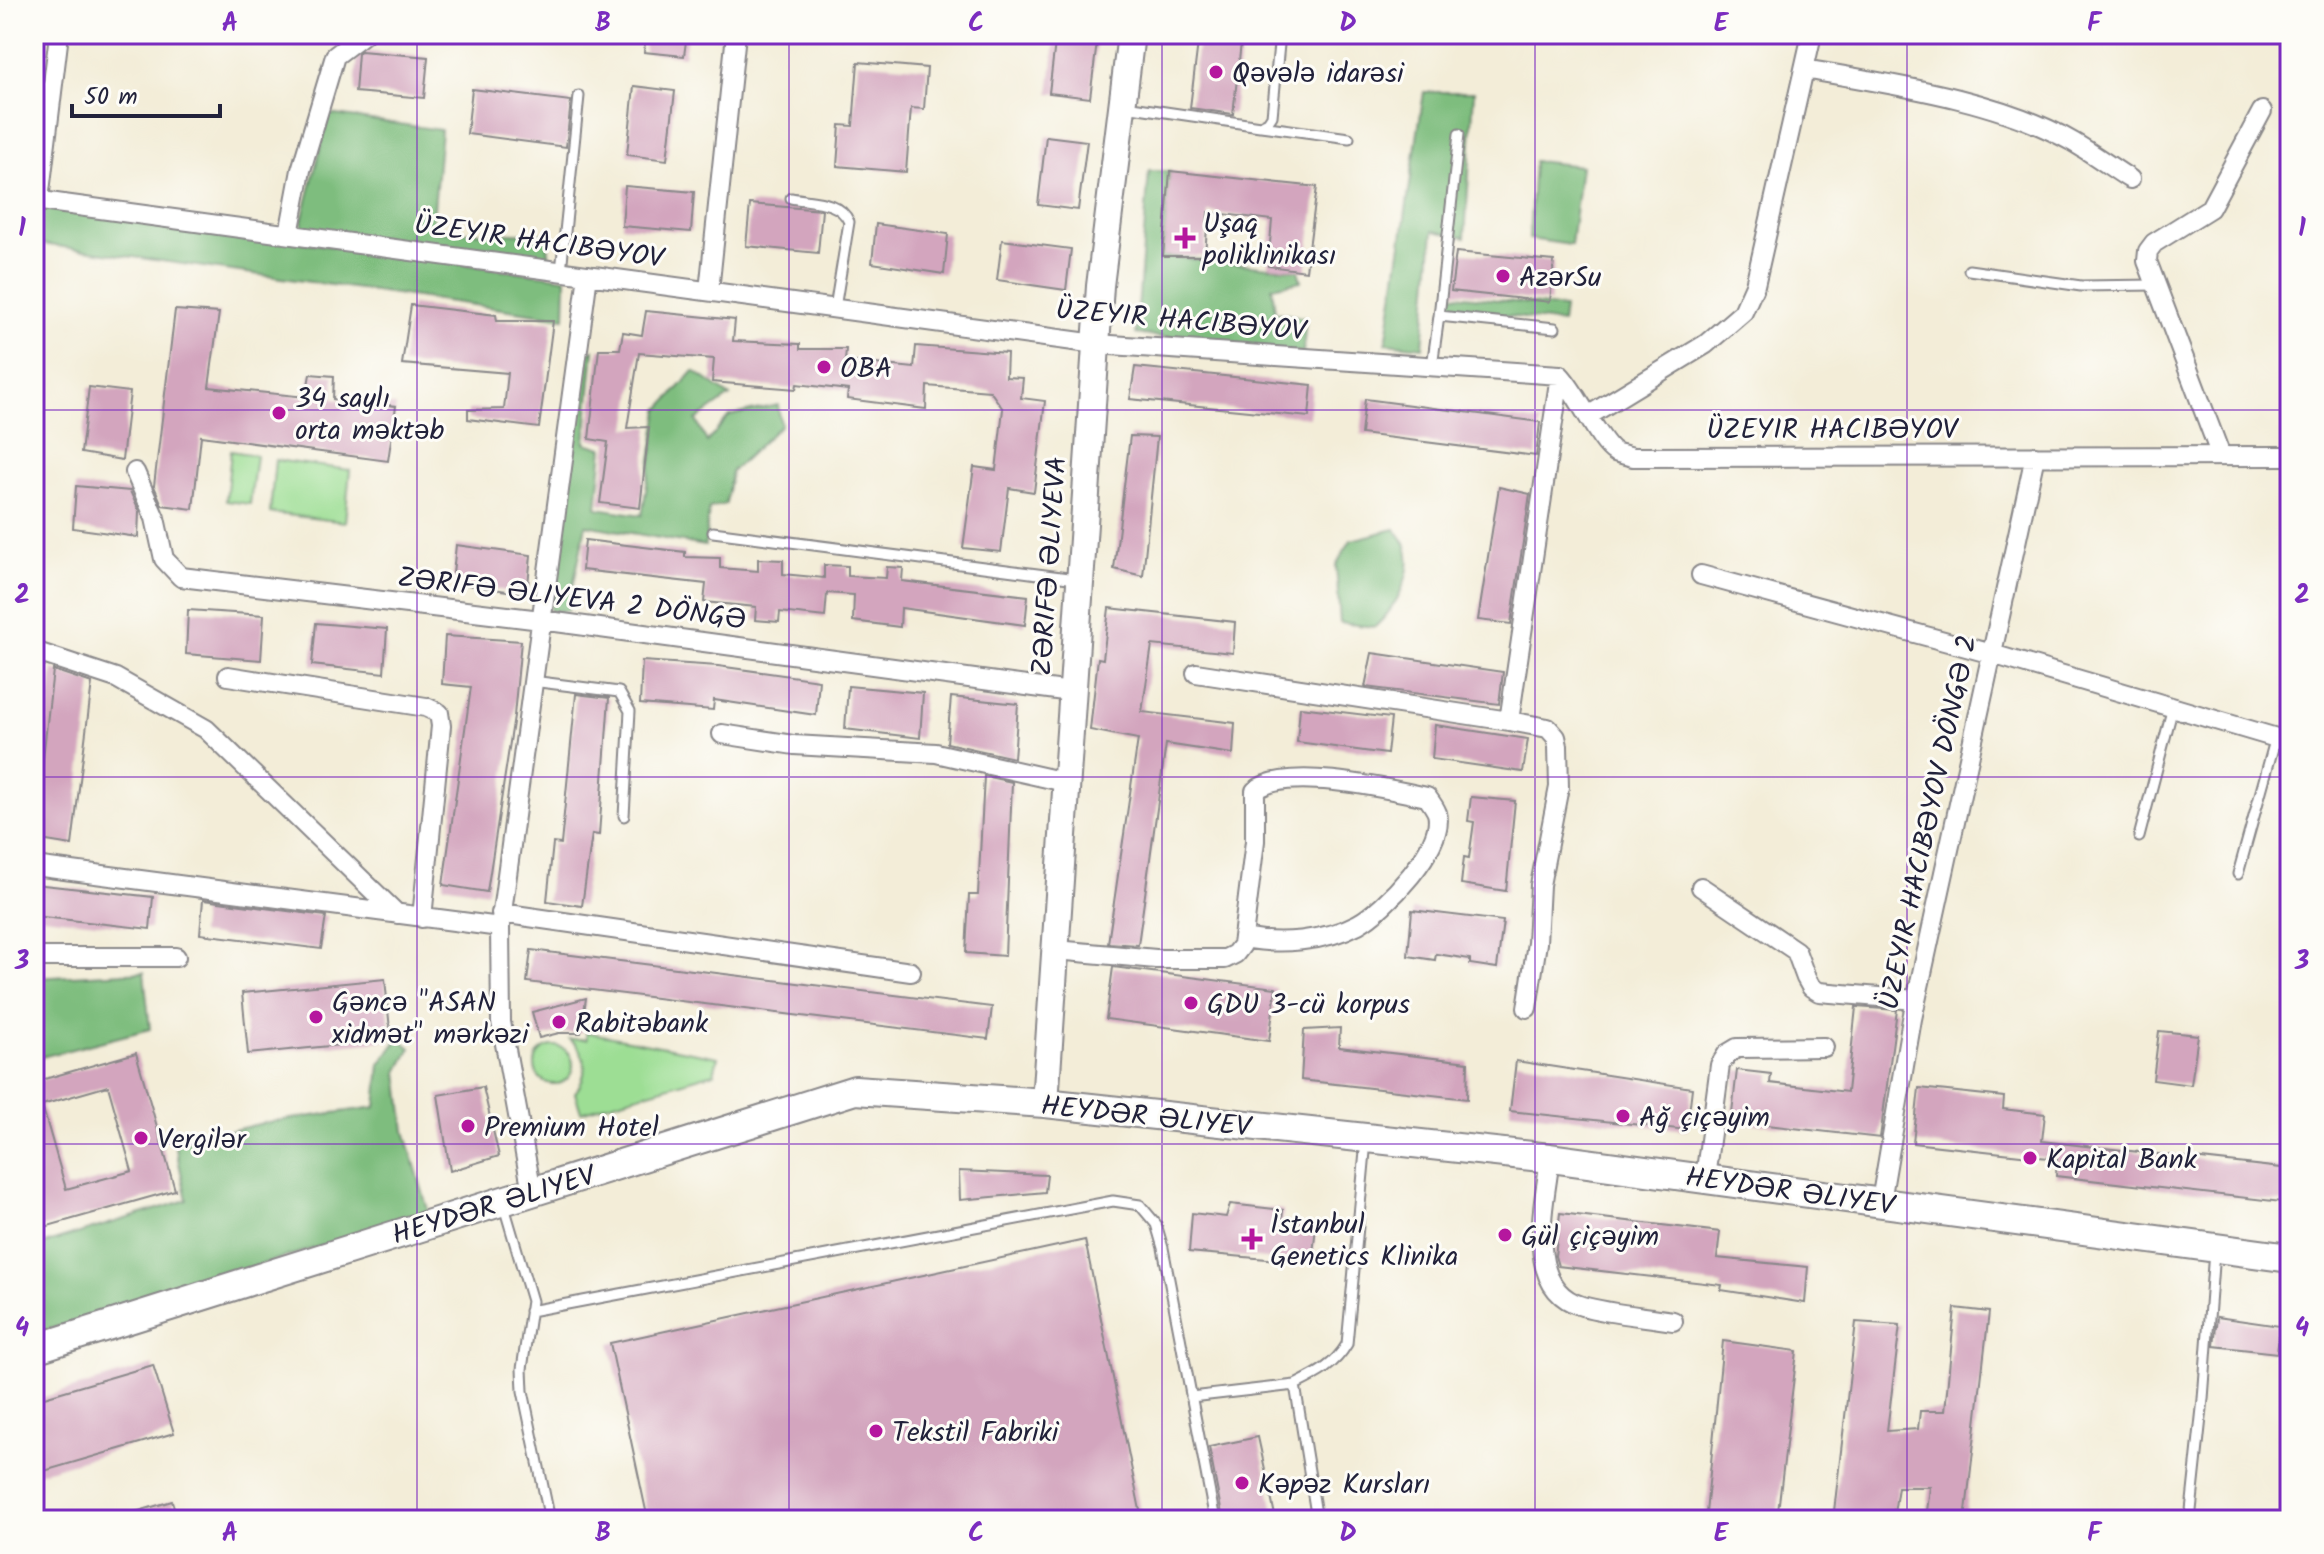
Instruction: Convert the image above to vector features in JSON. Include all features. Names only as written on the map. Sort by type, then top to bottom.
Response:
[{"type":"main road","name":"HEYDƏR ƏLIYEV","points":[[34,1349],[855,1090],[1045,1103],[1550,1158],[2290,1258]]},
{"type":"street","points":[[59,34],[36,200],[1096,344],[1560,375],[1579,397],[1612,451],[1633,457],[2290,456]]},
{"type":"street","points":[[289,234],[301,170],[335,56],[364,34]]},
{"type":"street","points":[[709,291],[736,34]]},
{"type":"street","name":"ZƏRIFƏ ƏLIYEVA","points":[[1045,1103],[1100,286],[1131,34]]},
{"type":"street","points":[[1588,416],[1706,344],[1743,312],[1755,285],[1812,34]]},
{"type":"street","points":[[1804,69],[1955,99],[2021,119],[2071,141],[2130,179]]},
{"type":"street","points":[[2221,456],[2147,261],[2148,251],[2154,243],[2210,208],[2262,111]]},
{"type":"street","points":[[532,1192],[501,1022],[500,920],[588,275]]},
{"type":"street","points":[[1509,721],[1560,375]]},
{"type":"street","points":[[1881,1201],[1916,1000],[2035,456]]},
{"type":"street","name":"ZƏRIFƏ ƏLIYEVA 2 DÖNGƏ","points":[[135,472],[155,518],[164,559],[181,577],[541,620],[1071,692]]},
{"type":"street","points":[[1701,575],[1992,654],[2283,740]]},
{"type":"street","points":[[34,651],[116,678],[206,729],[397,914]]},
{"type":"street","points":[[1196,673],[1548,728],[1556,737],[1558,746],[1559,787],[1540,885],[1537,943],[1527,1008]]},
{"type":"street","points":[[228,676],[426,707],[439,713],[441,726],[422,918]]},
{"type":"street","points":[[722,734],[794,745],[936,753],[1065,782]]},
{"type":"street","points":[[1056,950],[1156,959],[1225,959],[1235,954],[1243,938],[1255,841],[1255,791],[1263,784],[1294,777],[1390,789],[1427,797],[1437,813],[1426,855],[1405,884],[1359,924],[1301,940],[1268,943],[1243,938]]},
{"type":"street","points":[[34,866],[422,918],[500,920],[911,972]]},
{"type":"street","points":[[1701,887],[1796,951],[1811,987],[1819,992],[1916,1000]]},
{"type":"street","points":[[34,957],[176,957]]},
{"type":"street","points":[[1705,1178],[1720,1065],[1727,1054],[1737,1048],[1824,1047]]},
{"type":"street","points":[[1550,1158],[1541,1234],[1545,1271],[1558,1291],[1579,1305],[1673,1321]]},
{"type":"lane","points":[[1260,126],[1272,116],[1280,34]]},
{"type":"lane","points":[[561,271],[579,96]]},
{"type":"lane","points":[[1122,105],[1349,138]]},
{"type":"lane","points":[[1432,366],[1459,134]]},
{"type":"lane","points":[[791,198],[836,206],[845,211],[849,222],[835,308]]},
{"type":"lane","points":[[1969,270],[2081,286],[2156,285]]},
{"type":"lane","points":[[1439,316],[1555,328]]},
{"type":"lane","points":[[713,532],[1079,579]]},
{"type":"lane","points":[[532,681],[619,692],[630,711],[624,816]]},
{"type":"lane","points":[[2139,837],[2173,707]]},
{"type":"lane","points":[[2238,874],[2283,740]]},
{"type":"lane","points":[[1191,1397],[1295,1385],[1324,1371],[1337,1360],[1347,1344],[1366,1138]]},
{"type":"lane","points":[[503,1201],[532,1301],[522,1369],[523,1391],[550,1520]]},
{"type":"lane","points":[[530,1311],[1113,1201],[1140,1205],[1156,1224],[1215,1520]]},
{"type":"lane","points":[[2190,1520],[2214,1248]]},
{"type":"lane","points":[[1295,1385],[1317,1520]]},
{"type":"green space","points":[[1424,92],[1474,92],[1465,237],[1433,231],[1423,347],[1386,343]]},
{"type":"green space","points":[[329,114],[441,130],[432,231],[547,234],[550,263],[303,228],[302,220]]},
{"type":"green space","points":[[1534,161],[1581,166],[1571,245],[1529,239]]},
{"type":"green space","points":[[1149,171],[1170,171],[1163,256],[1298,270],[1301,281],[1272,287],[1275,312],[1306,318],[1303,353],[1136,334]]},
{"type":"green space","points":[[34,206],[566,278],[565,318],[34,243]]},
{"type":"green space","points":[[1448,294],[1564,308],[1562,323],[1447,308]]},
{"type":"green space","points":[[594,350],[585,443],[603,448],[597,508],[642,515],[659,410],[694,371],[730,396],[696,420],[707,442],[729,416],[778,405],[781,425],[731,472],[726,504],[709,508],[705,546],[586,525],[568,611],[550,611],[583,355]]},
{"type":"green space","points":[[231,451],[256,455],[250,504],[226,501]]},
{"type":"green space","points":[[275,460],[350,470],[345,522],[270,513]]},
{"type":"green space","points":[[1395,529],[1405,544],[1408,557],[1406,579],[1396,601],[1375,627],[1340,623],[1336,565],[1351,540]]},
{"type":"green space","points":[[144,972],[150,1029],[34,1059],[34,978]]},
{"type":"green space","points":[[586,1032],[718,1057],[714,1073],[581,1112],[575,1093],[583,1079],[584,1064],[580,1051],[570,1039],[587,1039]]},
{"type":"green space","points":[[399,1038],[411,1048],[398,1072],[405,1131],[429,1213],[34,1334],[34,1247],[187,1200],[175,1144],[263,1123],[376,1107],[380,1064]]},
{"type":"green space","points":[[554,1046],[568,1051],[573,1065],[568,1079],[554,1084],[540,1079],[535,1065],[540,1051]]},
{"type":"building","points":[[646,34],[687,34],[684,56],[644,52]]},
{"type":"building","points":[[1056,34],[1098,34],[1090,98],[1049,93]]},
{"type":"building","name":"Qəvələ idarəsi","points":[[1199,34],[1242,34],[1233,114],[1190,108]]},
{"type":"building","points":[[358,53],[428,57],[424,98],[355,92]]},
{"type":"building","points":[[858,62],[927,68],[924,109],[911,108],[906,172],[837,166],[840,125],[853,126]]},
{"type":"building","points":[[634,86],[675,91],[667,160],[627,155]]},
{"type":"building","points":[[472,89],[571,101],[566,147],[467,134]]},
{"type":"building","points":[[1046,136],[1087,141],[1078,210],[1038,205]]},
{"type":"building","name":"Uşaq poliklinikası","points":[[1170,171],[1317,187],[1306,271],[1268,266],[1272,220],[1208,212],[1205,256],[1163,256]]},
{"type":"building","points":[[625,186],[694,192],[691,232],[622,226]]},
{"type":"building","points":[[750,204],[822,210],[818,253],[746,246]]},
{"type":"building","points":[[876,224],[948,234],[944,274],[872,263]]},
{"type":"building","points":[[1002,240],[1071,249],[1066,290],[997,280]]},
{"type":"building","name":"AzərSu","points":[[1456,252],[1554,261],[1550,302],[1451,291]]},
{"type":"building","points":[[411,305],[496,315],[497,321],[553,321],[539,428],[468,419],[468,410],[504,409],[508,373],[402,364]]},
{"type":"building","name":"34 saylı orta məktəb","points":[[175,310],[219,313],[209,387],[306,397],[310,374],[334,376],[333,399],[396,406],[388,461],[201,436],[193,509],[162,505],[154,486]]},
{"type":"building","points":[[646,311],[735,320],[733,341],[800,344],[800,349],[846,349],[845,361],[914,368],[916,346],[1007,353],[1006,377],[1023,378],[1021,398],[1045,401],[1034,492],[1009,488],[1001,552],[963,548],[974,467],[996,470],[1003,409],[990,391],[927,386],[926,409],[847,399],[848,390],[797,384],[796,389],[712,382],[714,359],[639,353],[627,428],[649,427],[640,508],[600,503],[608,442],[589,439],[599,349],[620,349],[623,332],[642,335]]},
{"type":"building","points":[[1135,367],[1312,385],[1309,417],[1130,399]]},
{"type":"building","points":[[89,387],[130,392],[122,460],[81,453]]},
{"type":"building","points":[[1365,399],[1540,422],[1536,456],[1361,434]]},
{"type":"building","points":[[1130,436],[1157,437],[1143,576],[1114,569]]},
{"type":"building","points":[[76,486],[130,491],[139,511],[138,537],[73,528]]},
{"type":"building","points":[[1499,487],[1530,494],[1511,624],[1478,620]]},
{"type":"building","points":[[585,540],[685,552],[685,557],[720,558],[720,568],[758,571],[758,559],[783,560],[783,574],[824,578],[824,565],[848,566],[848,576],[886,578],[887,567],[903,568],[902,581],[1028,596],[1025,625],[901,608],[900,627],[853,621],[854,595],[827,593],[825,617],[780,612],[779,622],[755,620],[756,607],[704,602],[706,584],[582,570]]},
{"type":"building","points":[[456,545],[531,555],[527,594],[452,583]]},
{"type":"building","points":[[1109,608],[1235,622],[1233,653],[1152,645],[1142,712],[1235,723],[1233,754],[1166,744],[1138,945],[1108,943],[1138,739],[1090,730],[1098,658],[1103,659]]},
{"type":"building","points":[[188,610],[264,615],[261,660],[186,654]]},
{"type":"building","points":[[316,623],[387,629],[384,673],[312,665]]},
{"type":"building","points":[[445,636],[521,641],[514,716],[487,892],[443,885],[471,687],[442,684]]},
{"type":"building","points":[[1372,653],[1503,672],[1499,704],[1365,687]]},
{"type":"building","points":[[642,661],[718,666],[819,680],[816,715],[714,700],[713,710],[640,704]]},
{"type":"building","points":[[53,670],[92,683],[72,845],[34,839]]},
{"type":"building","points":[[848,686],[923,693],[920,738],[845,729]]},
{"type":"building","points":[[576,694],[609,698],[599,835],[592,834],[582,906],[547,901],[553,843],[561,844]]},
{"type":"building","points":[[951,697],[1018,704],[1014,758],[947,743]]},
{"type":"building","points":[[1300,707],[1391,718],[1387,754],[1297,742]]},
{"type":"building","points":[[1435,725],[1528,739],[1523,772],[1432,759]]},
{"type":"building","points":[[984,776],[1012,782],[1005,956],[966,953],[969,895],[978,895]]},
{"type":"building","points":[[1471,797],[1515,801],[1506,891],[1461,884],[1464,857],[1469,858],[1474,822],[1468,821]]},
{"type":"building","points":[[34,884],[153,897],[150,929],[34,916]]},
{"type":"building","points":[[203,900],[326,916],[321,949],[200,934]]},
{"type":"building","points":[[1412,910],[1503,921],[1497,968],[1470,964],[1470,959],[1436,954],[1435,960],[1408,956]]},
{"type":"building","points":[[531,950],[992,1007],[988,1039],[527,982]]},
{"type":"building","name":"GDU 3-cü korpus","points":[[1113,967],[1276,988],[1269,1041],[1106,1019]]},
{"type":"building","name":"Gəncə \"ASAN xidmət\" mərkəzi","points":[[385,979],[391,1040],[248,1054],[242,993]]},
{"type":"building","name":"Rabitəbank","points":[[586,998],[581,1033],[559,1033],[539,1038],[532,1012]]},
{"type":"building","points":[[1856,1007],[1897,1010],[1880,1138],[1731,1121],[1737,1070],[1771,1074],[1770,1083],[1847,1092]]},
{"type":"building","points":[[1340,1028],[1339,1047],[1468,1062],[1467,1099],[1301,1080],[1304,1030]]},
{"type":"building","points":[[2159,1031],[2198,1035],[2191,1085],[2153,1080]]},
{"type":"building","name":"Vergilər","points":[[136,1053],[175,1190],[34,1230],[34,1082]],"holes":[[[108,1086],[132,1171],[66,1189],[42,1105]]]},
{"type":"building","points":[[1516,1061],[1692,1088],[1687,1130],[1510,1111]]},
{"type":"building","name":"Premium Hotel","points":[[483,1087],[499,1156],[450,1171],[438,1095]]},
{"type":"building","points":[[1919,1088],[2004,1097],[2003,1109],[2045,1114],[2042,1141],[2290,1169],[2290,1203],[2056,1176],[2057,1159],[1913,1143]]},
{"type":"building","points":[[959,1171],[1047,1175],[1045,1192],[960,1200]]},
{"type":"building","name":"İstanbul Genetics Klinika","points":[[1230,1204],[1283,1210],[1282,1221],[1316,1226],[1312,1263],[1189,1252],[1192,1213],[1226,1217]]},
{"type":"building","points":[[1560,1213],[1720,1232],[1717,1258],[1808,1267],[1805,1303],[1721,1290],[1722,1285],[1558,1266],[1555,1256]]},
{"type":"building","name":"Tekstil Fabriki","points":[[1085,1240],[1142,1520],[648,1520],[610,1343]]},
{"type":"building","points":[[1955,1308],[1989,1312],[1965,1520],[1926,1520],[1930,1487],[1898,1487],[1893,1520],[1833,1520],[1856,1322],[1900,1325],[1887,1431],[1918,1429],[1920,1411],[1945,1411]]},
{"type":"building","points":[[2217,1317],[2280,1326],[2277,1353],[2214,1346]]},
{"type":"building","points":[[1723,1341],[1797,1351],[1777,1520],[1706,1513]]},
{"type":"building","points":[[153,1365],[174,1433],[34,1474],[34,1400]]},
{"type":"building","name":"Kəpəz Kursları","points":[[1258,1437],[1276,1520],[1223,1520],[1209,1447]]},
{"type":"building","points":[[172,1501],[178,1520],[123,1520],[122,1516]]},
{"type":"place","name":"Qəvələ idarəsi","points":[[1216,72]]},
{"type":"place","name":"Uşaq poliklinikası","points":[[1185,238]]},
{"type":"place","name":"AzərSu","points":[[1503,276]]},
{"type":"place","name":"OBA","points":[[824,367]]},
{"type":"place","name":"34 saylı orta məktəb","points":[[279,413]]},
{"type":"place","name":"GDU 3-cü korpus","points":[[1191,1003]]},
{"type":"place","name":"Gəncə \"ASAN xidmət\" mərkəzi","points":[[316,1017]]},
{"type":"place","name":"Rabitəbank","points":[[559,1022]]},
{"type":"place","name":"Ağ çiçəyim","points":[[1623,1116]]},
{"type":"place","name":"Premium Hotel","points":[[468,1126]]},
{"type":"place","name":"Vergilər","points":[[141,1138]]},
{"type":"place","name":"Kapital Bank","points":[[2030,1158]]},
{"type":"place","name":"Gül çiçəyim","points":[[1505,1235]]},
{"type":"place","name":"İstanbul Genetics Klinika","points":[[1252,1239]]},
{"type":"place","name":"Tekstil Fabriki","points":[[876,1431]]},
{"type":"place","name":"Kəpəz Kursları","points":[[1242,1483]]}]
